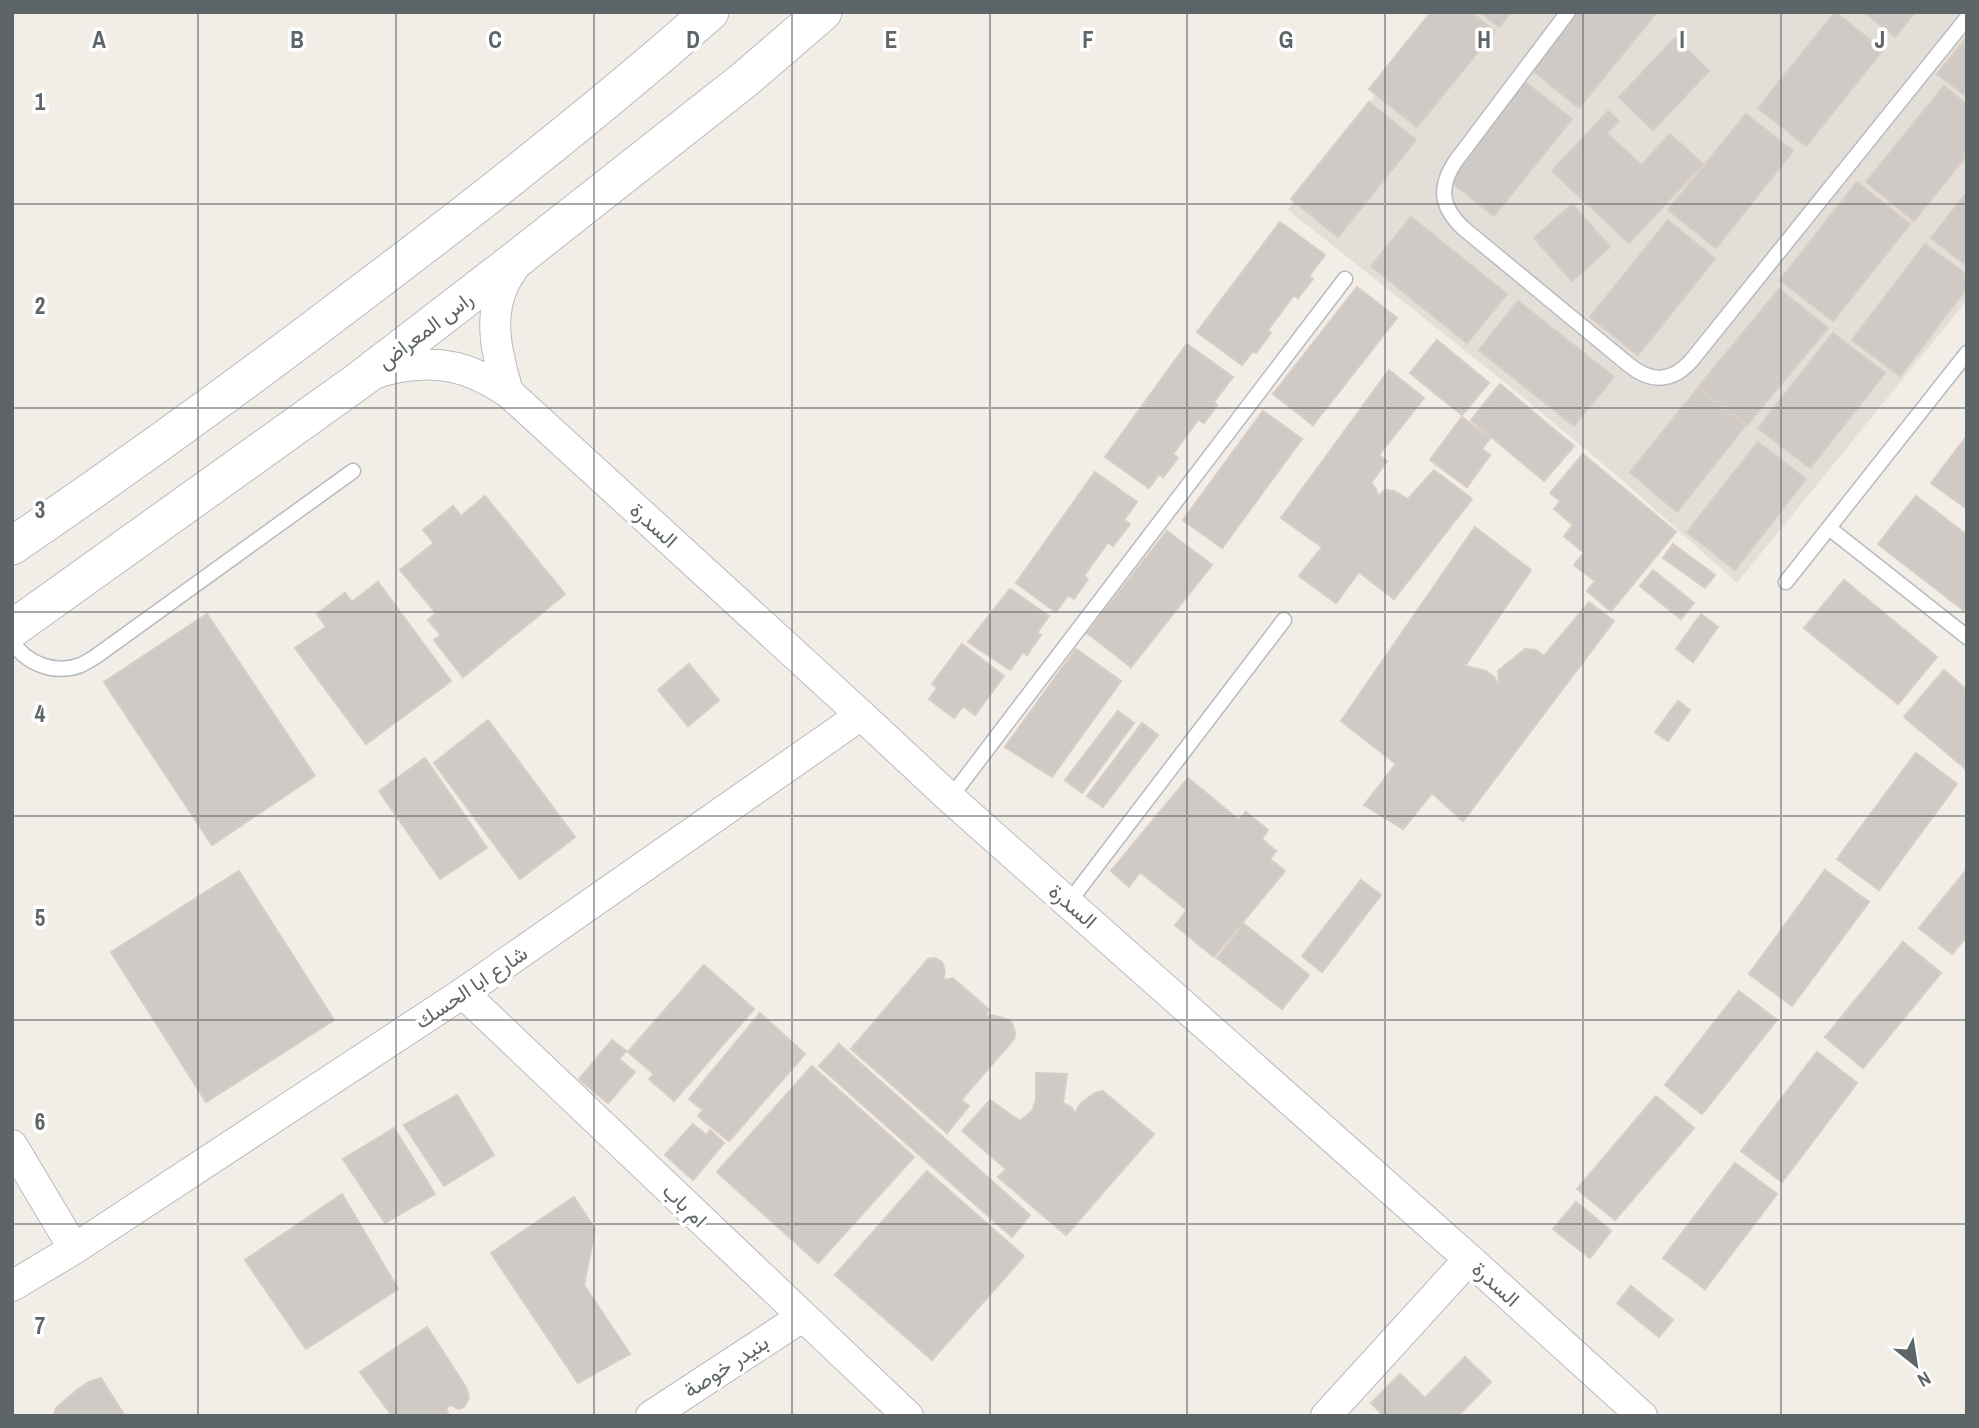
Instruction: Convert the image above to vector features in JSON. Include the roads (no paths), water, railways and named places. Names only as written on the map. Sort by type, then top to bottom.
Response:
[{"type":"street","points":[[17,540],[221,400],[425,245],[635,78],[710,12]]},
{"type":"street","name":"راس المعراض","points":[[12,629],[361,379],[744,80],[823,12]]},
{"type":"street","points":[[508,392],[497,355],[494,320],[503,285],[522,255]]},
{"type":"street","name":"السدرة","points":[[361,379],[390,368],[420,364],[450,366],[479,376],[508,392],[950,798],[1469,1258],[1642,1416]]},
{"type":"street","name":"شارع ابا الحسك","points":[[12,1286],[74,1249],[463,993],[862,715]]},
{"type":"street","name":"ام باب","points":[[463,993],[908,1416]]},
{"type":"street","points":[[12,1145],[74,1249]]},
{"type":"street","points":[[1326,1416],[1469,1258]]},
{"type":"street","name":"بنيدر خوصة","points":[[651,1416],[802,1317]]},
{"type":"lane","points":[[1568,12],[1446,175],[1446,204],[1452,217],[1463,228],[1638,373],[1661,378],[1683,370],[1691,361],[1967,18]]},
{"type":"lane","points":[[950,798],[1345,279]]},
{"type":"lane","points":[[1786,582],[1962,371],[1967,354]]},
{"type":"lane","points":[[12,641],[29,660],[45,667],[62,669],[80,666],[353,471]]},
{"type":"lane","points":[[1829,528],[1967,637]]},
{"type":"lane","points":[[1069,902],[1284,620]]}]
